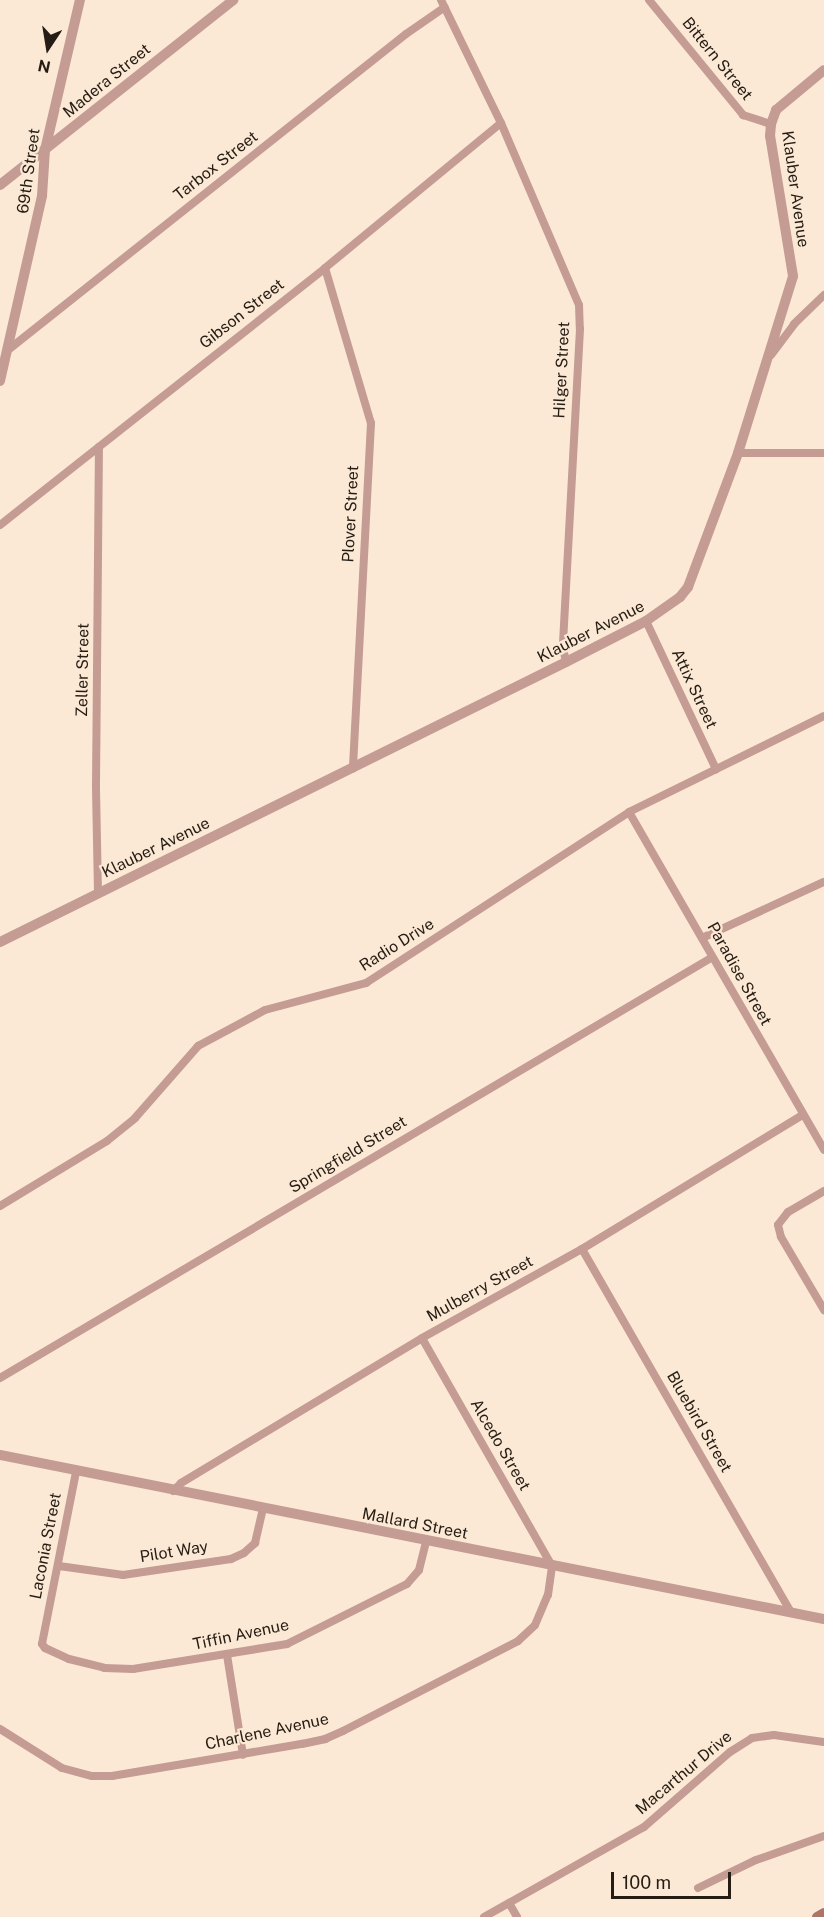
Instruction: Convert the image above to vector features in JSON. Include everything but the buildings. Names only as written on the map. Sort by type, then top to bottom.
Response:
[{"type":"main road","points":[[817,1917],[824,1913]]},
{"type":"street","name":"69th Street","points":[[0,381],[42,196],[45,150],[80,0]]},
{"type":"street","name":"Madera Street","points":[[0,185],[232,0]]},
{"type":"street","name":"Bittern Street","points":[[649,0],[743,115],[771,124]]},
{"type":"street","name":"Hilger Street","points":[[443,4],[501,123],[579,305],[580,329],[563,648],[566,662]]},
{"type":"street","name":"Tarbox Street","points":[[8,350],[443,4]]},
{"type":"street","name":"Klauber Avenue","points":[[0,942],[353,769],[646,621],[667,608],[688,587],[738,453],[793,276],[770,136],[771,124],[776,110],[824,70]]},
{"type":"street","name":"Gibson Street","points":[[0,525],[325,268],[501,123]]},
{"type":"street","name":"Plover Street","points":[[325,268],[370,423],[353,769]]},
{"type":"street","points":[[765,370],[772,351],[794,324],[824,295]]},
{"type":"street","name":"Zeller Street","points":[[98,893],[96,785],[99,447]]},
{"type":"street","points":[[738,453],[824,453]]},
{"type":"street","name":"Attix Street","points":[[646,621],[716,769]]},
{"type":"street","name":"Radio Drive","points":[[0,1206],[107,1142],[135,1118],[198,1046],[265,1010],[366,984],[629,812],[824,716]]},
{"type":"street","name":"Paradise Street","points":[[629,812],[711,958],[824,1150]]},
{"type":"street","points":[[702,939],[824,882]]},
{"type":"street","name":"Springfield Street","points":[[0,1378],[711,958]]},
{"type":"street","name":"Mulberry Street","points":[[173,1491],[181,1483],[422,1338],[582,1249],[802,1115]]},
{"type":"street","points":[[824,1191],[788,1212],[778,1225],[781,1237],[824,1310]]},
{"type":"street","name":"Bluebird Street","points":[[582,1249],[790,1611]]},
{"type":"street","name":"Alcedo Street","points":[[422,1338],[552,1566]]},
{"type":"street","name":"Mallard Street","points":[[0,1455],[75,1472],[824,1619]]},
{"type":"street","name":"Laconia Street","points":[[46,1627],[75,1472]]},
{"type":"street","name":"Pilot Way","points":[[59,1566],[123,1575],[231,1559],[244,1553],[255,1543],[262,1509]]},
{"type":"street","name":"Tiffin Avenue","points":[[46,1627],[42,1644],[45,1648],[80,1663],[104,1668],[133,1669],[287,1644],[407,1584],[419,1570],[426,1541]]},
{"type":"street","name":"Charlene Avenue","points":[[0,1729],[62,1768],[92,1776],[112,1776],[325,1739],[518,1641],[535,1625],[544,1607],[552,1566]]},
{"type":"street","points":[[227,1655],[243,1755]]},
{"type":"street","name":"Macarthur Drive","points":[[484,1917],[644,1827],[730,1752],[752,1738],[774,1735],[824,1742]]},
{"type":"street","points":[[698,1888],[756,1860],[824,1836]]},
{"type":"street","points":[[509,1903],[517,1917]]}]
